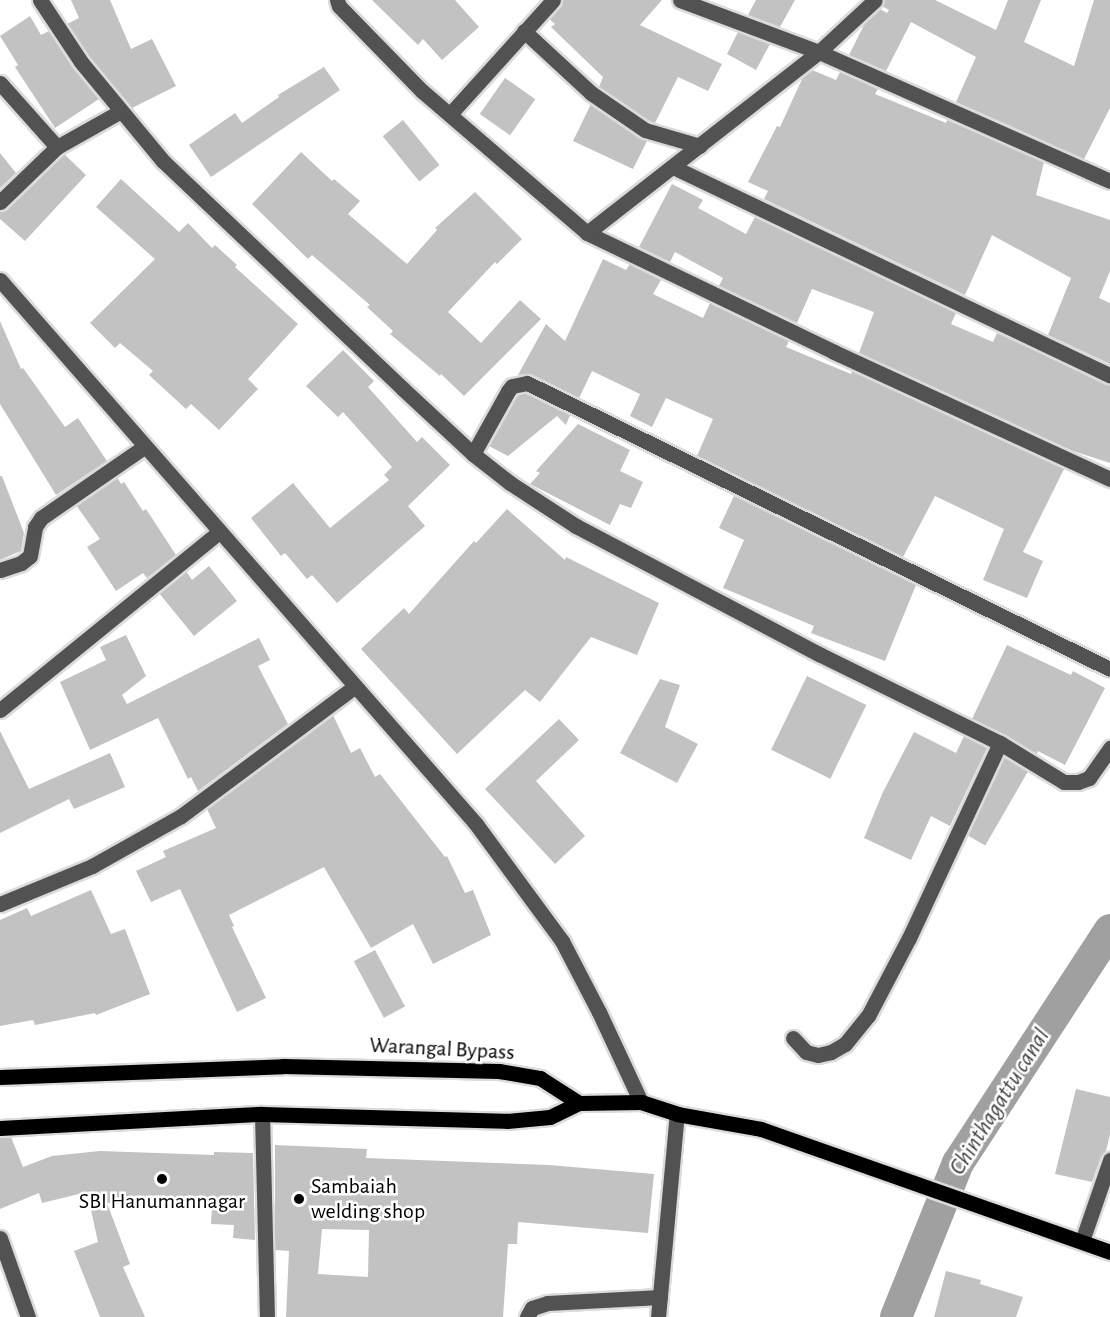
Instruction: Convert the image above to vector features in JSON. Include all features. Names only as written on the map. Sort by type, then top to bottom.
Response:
[{"type":"main road","name":"Warangal Bypass","points":[[0,1077],[283,1066],[499,1071],[540,1078],[579,1103]]},
{"type":"main road","points":[[0,1128],[262,1114],[507,1121],[550,1117],[579,1103],[640,1102],[677,1114],[761,1129],[1110,1252]]},
{"type":"street","points":[[40,0],[81,62],[121,111],[191,189],[473,454],[510,483],[576,526],[819,654],[1000,743],[1064,782],[1078,782],[1089,778],[1110,748]]},
{"type":"street","points":[[337,0],[339,6],[422,91],[451,113],[587,233],[834,352],[1110,479]]},
{"type":"street","points":[[451,113],[553,0]]},
{"type":"street","points":[[680,0],[819,52],[1110,181]]},
{"type":"street","points":[[587,233],[819,52],[875,0]]},
{"type":"street","points":[[524,31],[591,93],[645,130],[700,146]]},
{"type":"street","points":[[0,83],[57,147]]},
{"type":"street","points":[[0,202],[57,147],[121,111]]},
{"type":"street","points":[[673,167],[1110,375]]},
{"type":"street","points":[[0,280],[476,824],[562,941],[599,1012],[640,1102]]},
{"type":"street","points":[[473,454],[507,390],[512,386],[527,383],[1110,669]]},
{"type":"street","points":[[0,570],[21,563],[30,556],[35,527],[41,518],[144,447]]},
{"type":"street","points":[[0,710],[219,532]]},
{"type":"street","points":[[0,904],[92,866],[181,816],[354,687]]},
{"type":"street","points":[[793,1038],[806,1052],[818,1055],[831,1052],[845,1044],[868,1016],[909,939],[1000,743]]},
{"type":"street","points":[[262,1114],[267,1317]]},
{"type":"street","points":[[658,1317],[677,1114]]},
{"type":"street","points":[[1082,1241],[1110,1160]]},
{"type":"street","points":[[0,1238],[28,1317]]},
{"type":"street","points":[[527,1317],[532,1308],[547,1303],[660,1297]]},
{"type":"building","points":[[71,0],[110,0],[131,49],[152,39],[176,86],[132,108],[89,56],[67,24],[79,18]]},
{"type":"building","points":[[372,0],[455,0],[479,27],[442,60],[423,39],[418,45]]},
{"type":"building","points":[[562,0],[662,0],[640,25],[722,64],[708,91],[678,77],[655,123],[649,121],[599,87],[603,77],[551,27],[555,24],[549,19]]},
{"type":"building","points":[[756,0],[795,0],[780,27],[748,15]]},
{"type":"building","points":[[885,0],[935,0],[996,30],[1008,0],[1041,0],[1024,42],[1074,66],[1094,0],[1110,0],[1110,108],[1084,159],[956,102],[976,57],[911,22],[886,71],[849,55],[865,23],[880,9],[887,13],[889,10],[882,6]]},
{"type":"building","points":[[30,16],[41,35],[49,31],[73,68],[99,99],[55,128],[15,67],[18,65],[0,36]]},
{"type":"building","points":[[738,32],[770,44],[756,70],[727,54]]},
{"type":"building","points":[[324,67],[340,90],[211,177],[189,145],[235,113],[242,123],[279,97],[278,95]]},
{"type":"building","points":[[812,70],[836,80],[840,72],[878,89],[875,94],[946,123],[947,120],[1044,162],[1036,195],[1110,220],[1110,271],[1099,298],[1110,303],[1110,364],[1048,335],[1071,278],[992,235],[965,295],[764,199],[768,191],[748,182],[777,126],[780,127],[803,77]]},
{"type":"building","points":[[505,78],[535,99],[510,135],[480,114]]},
{"type":"building","points":[[591,104],[647,141],[633,169],[573,141]]},
{"type":"building","points":[[403,120],[440,165],[419,181],[383,136]]},
{"type":"building","points":[[301,152],[332,181],[334,179],[360,201],[348,214],[407,264],[437,230],[435,228],[475,192],[522,239],[497,264],[495,262],[448,312],[481,343],[520,300],[541,319],[464,396],[441,374],[440,376],[390,334],[393,331],[367,307],[370,305],[312,255],[308,259],[252,204]]},
{"type":"building","points":[[0,153],[16,173],[0,188]]},
{"type":"building","points":[[64,154],[86,175],[25,241],[0,219],[0,212],[7,209]]},
{"type":"building","points":[[121,179],[179,232],[188,223],[212,248],[215,245],[237,265],[235,267],[298,324],[248,379],[258,389],[219,430],[191,404],[186,409],[149,375],[153,371],[120,343],[115,348],[90,323],[155,259],[96,207]]},
{"type":"building","points":[[672,184],[703,200],[698,208],[746,234],[755,217],[956,313],[951,324],[993,342],[997,333],[1110,385],[1110,463],[1073,451],[859,353],[874,312],[812,289],[797,323],[719,286],[723,278],[675,252],[670,262],[639,247]]},
{"type":"building","points":[[603,259],[626,270],[630,264],[661,280],[653,294],[703,318],[710,303],[789,341],[786,347],[851,374],[852,371],[1064,469],[1023,552],[1043,561],[1027,598],[983,580],[1004,529],[935,496],[903,557],[697,456],[713,419],[666,398],[652,427],[630,416],[640,394],[592,371],[579,398],[531,374],[518,375],[546,324],[565,341]]},
{"type":"building","points":[[0,321],[21,369],[23,368],[65,427],[78,418],[107,461],[56,495],[0,404]]},
{"type":"building","points":[[343,350],[374,381],[368,387],[417,442],[422,437],[450,465],[408,506],[425,526],[337,603],[312,575],[307,579],[285,553],[281,556],[251,518],[293,483],[330,528],[389,480],[384,475],[392,467],[343,412],[338,417],[306,386]]},
{"type":"building","points":[[526,393],[570,415],[566,425],[557,416],[508,456],[489,446],[516,396]]},
{"type":"building","points":[[578,424],[630,450],[620,471],[643,482],[631,508],[620,504],[610,525],[530,484],[540,473],[536,471]]},
{"type":"building","points":[[0,476],[2,476],[24,533],[21,551],[0,560]]},
{"type":"building","points":[[117,477],[121,484],[124,482],[143,511],[146,509],[176,555],[147,578],[143,573],[116,591],[87,547],[100,539],[76,505]]},
{"type":"building","points":[[734,496],[916,585],[885,661],[811,633],[814,626],[723,588],[744,540],[719,528]]},
{"type":"building","points":[[507,509],[565,560],[566,557],[659,603],[637,655],[591,637],[540,702],[525,690],[457,754],[361,649],[404,608],[409,614],[474,541],[476,543]]},
{"type":"building","points":[[209,566],[237,601],[194,636],[159,593],[186,571],[192,580]]},
{"type":"building","points":[[126,635],[146,676],[122,695],[127,704],[259,638],[270,660],[258,666],[288,724],[198,791],[191,777],[188,779],[158,718],[90,750],[60,682],[106,660],[100,647]]},
{"type":"building","points":[[1007,645],[1071,675],[1073,671],[1105,688],[1065,765],[1038,751],[1037,754],[972,719]]},
{"type":"building","points":[[807,676],[866,705],[830,779],[771,750]]},
{"type":"building","points":[[660,679],[680,685],[665,727],[698,744],[677,783],[620,753]]},
{"type":"building","points":[[333,715],[351,753],[360,748],[375,777],[380,774],[445,857],[447,856],[465,893],[473,890],[491,935],[433,964],[413,924],[371,948],[324,867],[229,915],[234,926],[232,927],[266,998],[237,1012],[180,889],[151,902],[136,871],[166,857],[163,851],[216,828],[207,809]]},
{"type":"building","points":[[559,719],[579,740],[536,781],[585,836],[555,864],[485,789]]},
{"type":"building","points":[[0,731],[29,789],[110,753],[125,787],[74,809],[69,799],[0,833]]},
{"type":"building","points":[[914,732],[956,753],[964,736],[987,748],[950,826],[931,816],[911,860],[864,838],[883,792]]},
{"type":"building","points":[[1004,757],[1028,771],[985,845],[961,831]]},
{"type":"building","points":[[91,890],[111,934],[125,929],[150,994],[96,1015],[95,1013],[35,1025],[33,1020],[0,1026],[0,920],[27,908],[31,916]]},
{"type":"building","points":[[375,950],[405,1007],[384,1018],[354,961]]},
{"type":"building","points":[[1076,1089],[1110,1097],[1110,1134],[1106,1151],[1101,1157],[1092,1182],[1055,1174]]},
{"type":"building","points":[[11,1137],[23,1167],[52,1156],[100,1151],[214,1155],[214,1152],[253,1153],[255,1240],[233,1238],[234,1225],[211,1224],[212,1207],[107,1203],[130,1264],[123,1267],[145,1317],[100,1317],[74,1251],[98,1242],[87,1192],[42,1203],[39,1193],[0,1209],[0,1138]]},
{"type":"building","points":[[275,1145],[367,1149],[366,1158],[549,1165],[654,1174],[648,1233],[518,1222],[517,1244],[508,1244],[503,1317],[286,1317],[289,1251],[275,1250]],"holes":[[[322,1229],[369,1230],[368,1277],[318,1274]]]},
{"type":"building","points":[[946,1271],[981,1280],[980,1284],[1023,1297],[1016,1317],[934,1317]]},
{"type":"waterway","name":"Chinthagattu canal","points":[[896,1317],[958,1163],[1110,930]]},
{"type":"place","name":"SBI Hanumannagar","points":[[162,1179]]},
{"type":"place","name":"Sambaiah welding shop","points":[[299,1199]]}]
